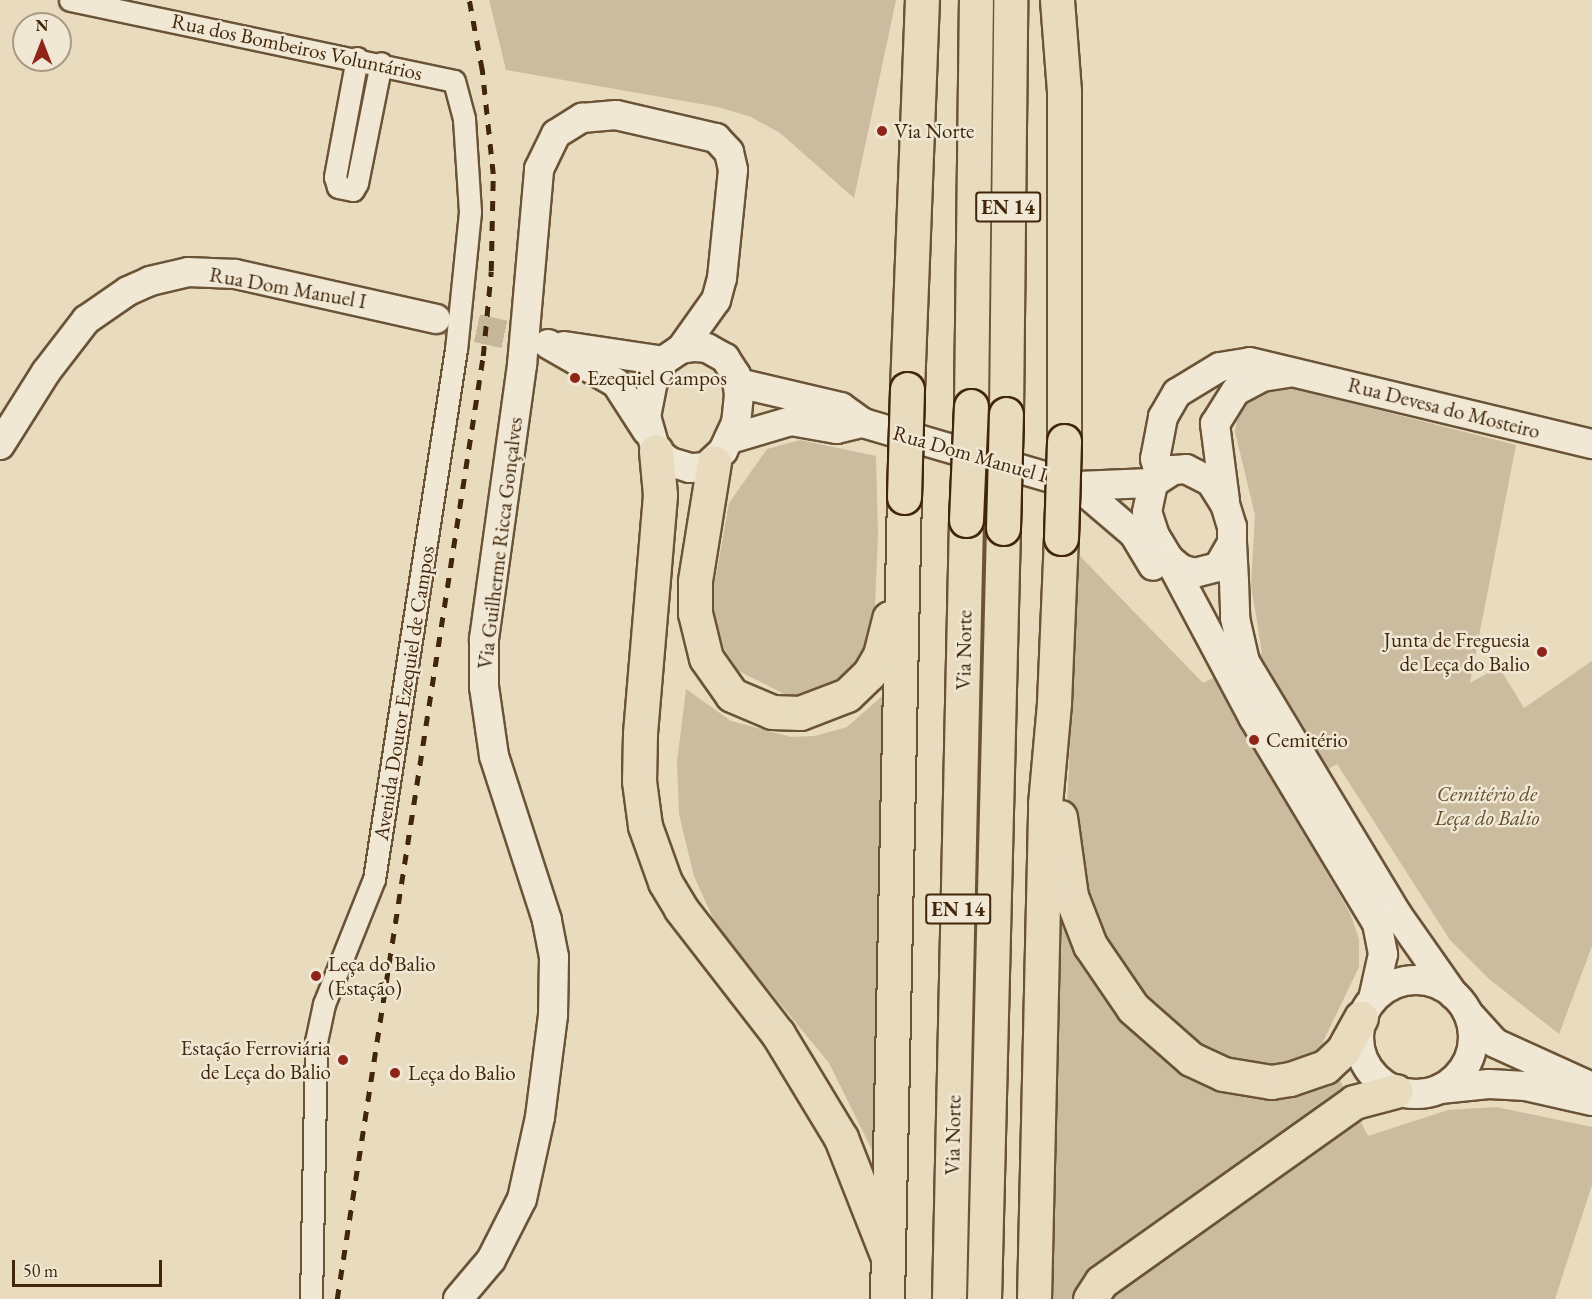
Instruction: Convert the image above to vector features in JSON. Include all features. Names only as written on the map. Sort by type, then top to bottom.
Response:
[{"type":"highway","points":[[887,1299],[903,497],[922,0]]},
{"type":"highway","name":"Via Norte","points":[[949,1299],[966,520],[971,406],[976,0]]},
{"type":"highway","name":"Via Norte","points":[[984,1299],[1006,414],[1010,0]]},
{"type":"highway","points":[[1034,1299],[1045,804],[1054,703],[1064,441],[1064,92],[1057,0]]},
{"type":"highway","points":[[652,441],[660,495],[640,734],[639,781],[645,826],[665,882],[681,909],[778,1034],[841,1138],[887,1255]]},
{"type":"highway","points":[[722,450],[696,580],[695,613],[706,658],[719,680],[732,695],[772,712],[800,713],[823,706],[847,695],[869,674],[887,635],[896,527],[903,497]]},
{"type":"highway","points":[[1054,703],[1059,807],[1071,896],[1090,945],[1133,1008],[1191,1059],[1224,1074],[1271,1082],[1325,1066],[1343,1050],[1367,1009]]},
{"type":"highway","points":[[1090,1299],[1101,1282],[1354,1102],[1396,1091]]},
{"type":"main road","name":"Via Guilherme Ricca Gonçalves","points":[[458,1299],[491,1260],[522,1199],[540,1117],[554,1005],[554,957],[547,920],[503,791],[484,687],[484,639],[522,365],[538,169],[556,134],[582,118],[604,114],[716,138],[724,144],[733,160],[733,170],[722,278],[716,300]]},
{"type":"main road","name":"Rua Dom Manuel I","points":[[0,445],[46,372],[86,320],[128,291],[150,281],[188,272],[235,274],[436,319]]},
{"type":"main road","points":[[652,441],[650,394],[672,355],[716,300]]},
{"type":"main road","points":[[716,300],[731,371],[738,408],[722,450],[698,468],[680,467],[652,441],[616,383],[548,344],[672,355],[707,348],[731,371]]},
{"type":"main road","name":"Rua Devesa do Mosteiro","points":[[1156,479],[1155,459],[1163,417],[1177,393],[1198,377],[1220,367],[1250,362],[1592,444]]},
{"type":"main road","name":"Rua Dom Manuel I","points":[[731,371],[841,406],[862,423],[1115,502],[1162,548]]},
{"type":"main road","points":[[1296,372],[1262,377],[1236,391],[1215,424],[1232,543],[1235,618],[1245,662],[1397,914],[1461,1004],[1495,1043],[1592,1087]]},
{"type":"main road","name":"Rua Dom Manuel I","points":[[722,450],[790,421],[836,429],[862,423]]},
{"type":"main road","points":[[1225,504],[1211,482],[1199,473],[1173,470],[1156,479],[1147,512],[1162,548],[1253,717],[1377,923],[1383,954],[1358,1040],[1364,1062],[1377,1080],[1396,1091],[1419,1095],[1440,1089],[1489,1084],[1526,1086],[1592,1101]]},
{"type":"main road","name":"Rua Dom Manuel I","points":[[1084,491],[1156,479]]},
{"type":"main road","points":[[1084,491],[1134,534],[1218,678],[1253,717]]},
{"type":"main road","points":[[1162,548],[1181,568],[1207,572],[1218,567],[1232,543]]},
{"type":"main road","points":[[1367,1009],[1391,986],[1413,980],[1435,984],[1461,1004],[1473,1034],[1470,1056],[1459,1075],[1440,1089]]},
{"type":"street","name":"Rua dos Bombeiros Voluntários","points":[[70,0],[140,7],[454,81]]},
{"type":"street","points":[[357,58],[334,177],[338,187],[352,190],[357,183],[381,63]]},
{"type":"street","name":"Avenida Doutor Ezequiel de Campos","points":[[311,1299],[316,1041],[324,1004],[374,879],[459,327],[470,212],[464,119],[454,81]]},
{"type":"green space","points":[[489,0],[896,0],[854,198],[780,133],[751,117],[718,107],[506,70]]},
{"type":"green space","name":"Cemitério de Leça do Balio","points":[[1288,387],[1516,445],[1470,683],[1499,667],[1524,708],[1592,661],[1592,946],[1559,1034],[1489,979],[1450,940],[1337,764],[1283,796],[1350,913],[1359,939],[1359,967],[1322,1044],[1368,1136],[1448,1110],[1496,1107],[1592,1127],[1592,1185],[1555,1299],[1084,1299],[1084,1283],[1071,1299],[1046,1299],[1078,554],[1203,683],[1262,653],[1251,585],[1255,515],[1235,432],[1238,412],[1252,396]]},
{"type":"green space","points":[[800,440],[876,456],[878,536],[875,605],[869,639],[860,659],[838,681],[812,694],[788,696],[739,671],[721,644],[714,612],[714,587],[729,503],[767,449]]},
{"type":"green space","points":[[686,689],[731,721],[791,737],[815,736],[847,727],[889,690],[873,1152],[829,1063],[717,927],[694,876],[679,814],[677,762]]},
{"type":"tunnel","points":[[436,319],[548,344]]},
{"type":"railway","points":[[337,1299],[483,356],[491,271],[493,174],[482,70],[469,0]]},
{"type":"place","name":"Via Norte","points":[[882,131]]},
{"type":"place","name":"Ezequiel Campos","points":[[575,378]]},
{"type":"place","name":"Junta de Freguesia de Leça do Balio","points":[[1542,652]]},
{"type":"place","name":"Cemitério","points":[[1254,740]]},
{"type":"place","name":"Leça do Balio (Estação)","points":[[316,976]]},
{"type":"place","name":"Estação Ferroviária de Leça do Balio","points":[[343,1060]]},
{"type":"place","name":"Leça do Balio","points":[[395,1073]]}]
